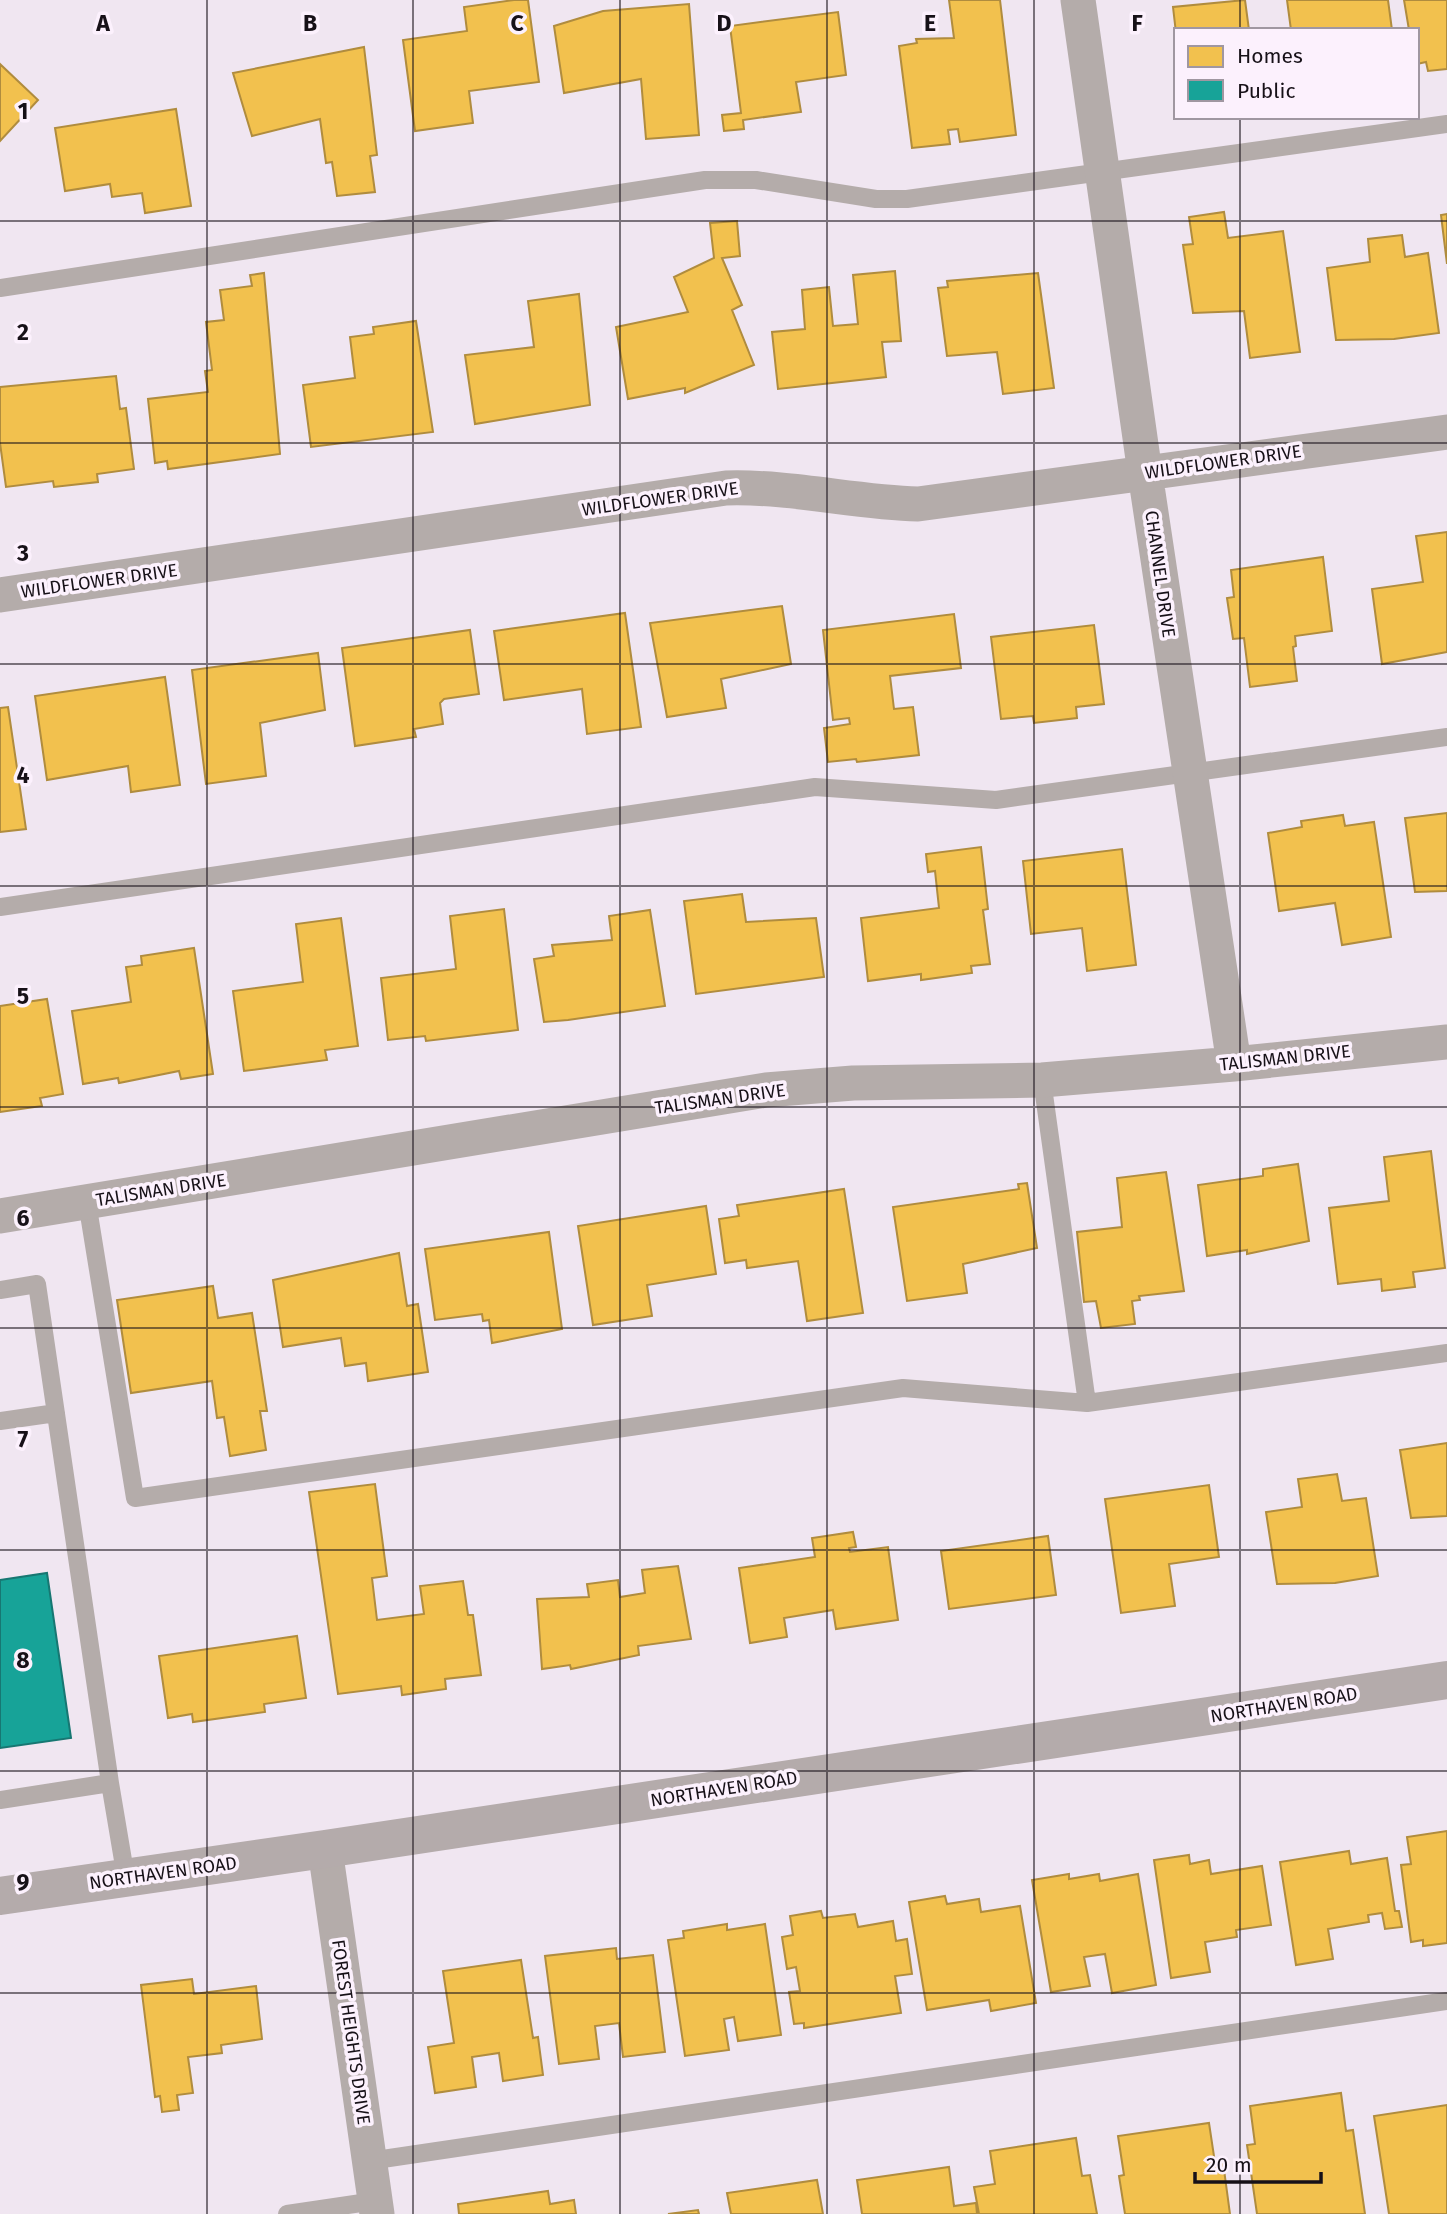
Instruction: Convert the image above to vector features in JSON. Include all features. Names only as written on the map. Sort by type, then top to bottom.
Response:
[{"type":"street","name":"CHANNEL DRIVE","points":[[1078,0],[1145,473],[1234,1064]]},
{"type":"street","name":"WILDFLOWER DRIVE","points":[[0,595],[726,488],[760,487],[879,503],[918,504],[1447,432]]},
{"type":"street","name":"TALISMAN DRIVE","points":[[0,1216],[766,1090],[853,1083],[1042,1080],[1447,1042]]},
{"type":"street","name":"NORTHAVEN ROAD","points":[[0,1896],[1447,1680]]},
{"type":"street","name":"FOREST HEIGHTS DRIVE","points":[[325,1849],[376,2207]]},
{"type":"lane","points":[[0,288],[705,180],[756,180],[876,199],[907,199],[1447,124]]},
{"type":"lane","points":[[0,907],[815,787],[996,800],[1447,737]]},
{"type":"lane","points":[[1042,1080],[1087,1403]]},
{"type":"lane","points":[[87,1202],[135,1499],[903,1388],[1087,1403],[1447,1353]]},
{"type":"lane","points":[[0,1290],[37,1284],[126,1878]]},
{"type":"lane","points":[[0,1421],[56,1413]]},
{"type":"lane","points":[[0,1800],[110,1783]]},
{"type":"lane","points":[[369,2161],[1447,2001]]},
{"type":"lane","points":[[287,2214],[376,2207]]},
{"type":"building: Homes","points":[[528,0],[539,82],[469,91],[473,123],[415,131],[403,40],[467,31],[464,7]]},
{"type":"building: Homes","points":[[949,0],[1000,0],[1016,135],[960,142],[958,129],[948,130],[950,144],[912,148],[899,46],[917,43],[916,39],[954,38]]},
{"type":"building: Homes","points":[[1245,0],[1249,28],[1175,28],[1173,7]]},
{"type":"building: Homes","points":[[1287,0],[1388,0],[1392,28],[1291,28]]},
{"type":"building: Homes","points":[[1404,0],[1447,0],[1447,69],[1428,71],[1426,62],[1419,64],[1419,28],[1409,28]]},
{"type":"building: Homes","points":[[689,4],[699,135],[646,139],[641,79],[564,93],[554,26],[603,11]]},
{"type":"building: Homes","points":[[838,12],[846,75],[796,82],[801,112],[743,120],[744,129],[724,131],[722,115],[741,113],[730,26]]},
{"type":"building: Homes","points":[[364,47],[377,155],[370,156],[375,192],[337,196],[332,162],[326,163],[320,119],[252,136],[233,73]]},
{"type":"building: Homes","points":[[0,64],[38,100],[0,141]]},
{"type":"building: Homes","points":[[176,109],[191,206],[145,213],[142,193],[112,197],[110,184],[65,191],[55,128]]},
{"type":"building: Homes","points":[[1224,212],[1228,238],[1283,231],[1300,352],[1250,358],[1244,311],[1193,313],[1183,245],[1193,244],[1189,217]]},
{"type":"building: Homes","points":[[1447,214],[1447,264],[1441,215]]},
{"type":"building: Homes","points":[[737,221],[740,256],[722,258],[742,305],[732,310],[754,365],[685,393],[685,388],[628,399],[616,327],[688,312],[674,277],[714,258],[710,223]]},
{"type":"building: Homes","points":[[1402,235],[1405,257],[1428,253],[1439,333],[1394,339],[1336,340],[1327,268],[1370,262],[1368,239]]},
{"type":"building: Homes","points":[[895,271],[901,341],[882,342],[886,377],[778,389],[772,332],[805,329],[802,290],[829,287],[833,326],[858,324],[853,275]]},
{"type":"building: Homes","points":[[264,273],[280,454],[168,469],[167,461],[155,463],[148,399],[208,392],[205,371],[212,370],[206,322],[224,320],[220,290],[252,286],[250,275]]},
{"type":"building: Homes","points":[[1038,273],[1054,388],[1003,394],[997,352],[947,356],[938,288],[948,287],[947,281]]},
{"type":"building: Homes","points":[[579,294],[590,405],[475,424],[465,355],[534,347],[528,301]]},
{"type":"building: Homes","points":[[416,321],[433,432],[311,447],[303,385],[355,378],[350,337],[374,334],[373,327]]},
{"type":"building: Homes","points":[[116,376],[120,409],[126,408],[134,469],[97,474],[98,482],[54,487],[53,481],[6,487],[0,443],[0,387]]},
{"type":"building: Homes","points":[[1447,532],[1447,652],[1382,664],[1372,589],[1423,582],[1416,536]]},
{"type":"building: Homes","points":[[1323,557],[1332,631],[1295,636],[1296,646],[1293,647],[1297,681],[1250,687],[1244,638],[1233,639],[1227,598],[1234,597],[1231,570]]},
{"type":"building: Homes","points":[[782,606],[791,664],[721,679],[726,708],[667,717],[650,623]]},
{"type":"building: Homes","points":[[625,613],[641,727],[587,734],[582,689],[504,700],[494,631]]},
{"type":"building: Homes","points":[[954,614],[961,668],[890,676],[894,709],[913,707],[919,755],[857,762],[856,759],[828,762],[824,728],[850,724],[849,718],[833,720],[823,630]]},
{"type":"building: Homes","points":[[1094,625],[1104,704],[1076,707],[1077,718],[1034,723],[1033,716],[1001,719],[991,637]]},
{"type":"building: Homes","points":[[470,630],[479,694],[444,699],[440,703],[443,724],[414,729],[416,737],[355,746],[342,648]]},
{"type":"building: Homes","points":[[318,653],[325,710],[260,723],[266,776],[206,784],[192,670]]},
{"type":"building: Homes","points":[[165,677],[180,785],[131,792],[128,766],[47,780],[35,696]]},
{"type":"building: Homes","points":[[8,707],[26,829],[0,832],[0,708]]},
{"type":"building: Homes","points":[[1447,813],[1447,891],[1415,892],[1405,818]]},
{"type":"building: Homes","points":[[1343,815],[1345,826],[1374,822],[1391,937],[1342,945],[1335,903],[1279,911],[1268,833],[1302,827],[1301,821]]},
{"type":"building: Homes","points":[[981,847],[988,909],[983,910],[990,964],[971,966],[972,973],[921,980],[921,974],[868,981],[861,918],[939,908],[935,871],[928,872],[926,854]]},
{"type":"building: Homes","points":[[1122,849],[1136,965],[1087,971],[1082,928],[1031,934],[1023,861]]},
{"type":"building: Homes","points":[[742,894],[746,922],[816,918],[824,977],[696,994],[684,901]]},
{"type":"building: Homes","points":[[504,909],[518,1030],[426,1041],[425,1036],[388,1040],[381,978],[456,969],[450,916]]},
{"type":"building: Homes","points":[[650,910],[665,1006],[544,1022],[534,959],[554,956],[552,945],[612,940],[609,916]]},
{"type":"building: Homes","points":[[341,918],[358,1046],[325,1050],[327,1060],[244,1071],[233,991],[303,982],[296,924]]},
{"type":"building: Homes","points":[[194,948],[213,1074],[181,1079],[179,1071],[119,1083],[118,1078],[83,1084],[72,1011],[131,1002],[126,967],[142,965],[141,956]]},
{"type":"building: Homes","points":[[47,999],[63,1094],[40,1098],[42,1106],[0,1112],[0,1006]]},
{"type":"building: Homes","points":[[1431,1151],[1445,1268],[1413,1272],[1415,1287],[1382,1291],[1381,1279],[1338,1284],[1329,1208],[1389,1201],[1384,1157]]},
{"type":"building: Homes","points":[[1298,1164],[1309,1241],[1247,1254],[1247,1250],[1207,1256],[1198,1185],[1263,1176],[1263,1169]]},
{"type":"building: Homes","points":[[1166,1172],[1184,1291],[1139,1296],[1140,1300],[1132,1301],[1135,1324],[1101,1328],[1096,1301],[1084,1302],[1077,1232],[1122,1227],[1117,1178]]},
{"type":"building: Homes","points":[[1027,1183],[1037,1248],[963,1264],[967,1293],[907,1301],[893,1207],[1019,1189],[1018,1184]]},
{"type":"building: Homes","points":[[844,1189],[863,1313],[807,1321],[798,1261],[747,1268],[746,1260],[725,1263],[719,1219],[739,1216],[737,1205]]},
{"type":"building: Homes","points":[[706,1206],[716,1274],[647,1285],[652,1316],[593,1325],[578,1226]]},
{"type":"building: Homes","points":[[549,1232],[562,1329],[492,1343],[489,1320],[483,1321],[482,1314],[435,1320],[425,1249]]},
{"type":"building: Homes","points":[[399,1253],[407,1306],[418,1304],[428,1372],[368,1381],[366,1363],[345,1366],[341,1338],[283,1347],[273,1280]]},
{"type":"building: Homes","points":[[213,1286],[218,1318],[252,1313],[267,1411],[260,1411],[266,1450],[230,1456],[224,1417],[217,1418],[212,1381],[131,1393],[117,1300]]},
{"type":"building: Homes","points":[[1447,1443],[1447,1516],[1411,1518],[1400,1450]]},
{"type":"building: Homes","points":[[1337,1474],[1342,1501],[1366,1498],[1378,1576],[1335,1583],[1277,1584],[1266,1512],[1302,1507],[1298,1479]]},
{"type":"building: Homes","points":[[375,1484],[387,1576],[372,1578],[377,1620],[424,1614],[420,1586],[463,1581],[468,1615],[473,1615],[481,1675],[445,1679],[446,1689],[402,1695],[401,1686],[338,1694],[309,1492]]},
{"type":"building: Homes","points":[[1209,1485],[1219,1557],[1169,1564],[1175,1606],[1121,1613],[1105,1499]]},
{"type":"building: Homes","points":[[853,1532],[856,1547],[849,1548],[850,1552],[888,1547],[898,1620],[836,1629],[833,1610],[784,1618],[787,1637],[750,1643],[739,1568],[815,1557],[812,1538]]},
{"type":"building: Homes","points":[[1048,1536],[1056,1595],[949,1609],[941,1551]]},
{"type":"building: Homes","points":[[678,1566],[691,1639],[638,1646],[639,1655],[571,1669],[570,1665],[542,1669],[537,1599],[589,1597],[587,1584],[618,1580],[620,1597],[645,1593],[642,1570]]},
{"type":"building: Homes","points":[[297,1636],[306,1698],[264,1704],[265,1712],[193,1722],[192,1714],[168,1718],[159,1656]]},
{"type":"building: Homes","points":[[1447,1831],[1447,1943],[1423,1946],[1423,1940],[1411,1942],[1401,1865],[1411,1864],[1407,1837]]},
{"type":"building: Homes","points":[[1349,1851],[1351,1864],[1387,1858],[1395,1911],[1399,1911],[1402,1927],[1385,1929],[1382,1913],[1368,1915],[1369,1922],[1328,1929],[1333,1959],[1296,1965],[1280,1862]]},
{"type":"building: Homes","points":[[1189,1855],[1190,1864],[1209,1860],[1211,1874],[1262,1866],[1271,1925],[1236,1930],[1237,1937],[1205,1942],[1210,1972],[1171,1978],[1154,1860]]},
{"type":"building: Homes","points":[[1069,1874],[1069,1879],[1099,1874],[1100,1881],[1138,1874],[1156,1985],[1112,1993],[1105,1954],[1084,1957],[1090,1986],[1051,1992],[1032,1880]]},
{"type":"building: Homes","points":[[945,1896],[947,1904],[979,1899],[981,1912],[1020,1906],[1036,2003],[991,2011],[989,2000],[927,2010],[909,1902]]},
{"type":"building: Homes","points":[[821,1911],[823,1918],[855,1914],[858,1927],[893,1921],[896,1941],[907,1939],[912,1974],[895,1976],[901,2013],[804,2028],[804,2023],[794,2024],[789,1992],[800,1991],[796,1967],[787,1969],[782,1937],[793,1935],[790,1916]]},
{"type":"building: Homes","points":[[727,1924],[727,1930],[765,1924],[781,2035],[738,2041],[734,2017],[724,2019],[729,2050],[685,2056],[668,1940],[684,1938],[683,1931]]},
{"type":"building: Homes","points":[[616,1948],[617,1959],[653,1955],[665,2052],[623,2057],[619,2023],[595,2026],[599,2059],[559,2064],[545,1956]]},
{"type":"building: Homes","points":[[521,1960],[533,2038],[538,2037],[543,2075],[503,2081],[499,2053],[472,2057],[476,2087],[435,2093],[428,2047],[454,2043],[443,1971]]},
{"type":"building: Homes","points":[[192,1979],[194,1994],[256,1986],[262,2039],[221,2045],[222,2053],[188,2057],[193,2093],[177,2095],[179,2110],[162,2112],[160,2096],[155,2097],[141,1985]]},
{"type":"building: Homes","points":[[1341,2093],[1346,2131],[1353,2130],[1365,2214],[1257,2214],[1247,2145],[1255,2144],[1250,2106]]},
{"type":"building: Homes","points":[[1447,2105],[1447,2214],[1389,2214],[1374,2116]]},
{"type":"building: Homes","points":[[1209,2123],[1215,2163],[1223,2162],[1230,2214],[1125,2214],[1119,2176],[1124,2175],[1118,2136]]},
{"type":"building: Homes","points":[[1076,2138],[1082,2176],[1090,2175],[1097,2214],[979,2214],[974,2187],[995,2184],[990,2151]]},
{"type":"building: Homes","points":[[949,2167],[954,2206],[976,2203],[977,2214],[862,2214],[857,2180]]},
{"type":"building: Homes","points":[[817,2180],[823,2214],[731,2214],[727,2193]]},
{"type":"building: Homes","points":[[548,2191],[550,2204],[574,2200],[576,2214],[459,2214],[458,2204]]},
{"type":"building: Homes","points":[[698,2210],[699,2214],[668,2214]]},
{"type":"building: Public","points":[[47,1573],[71,1738],[0,1748],[0,1580]]}]
